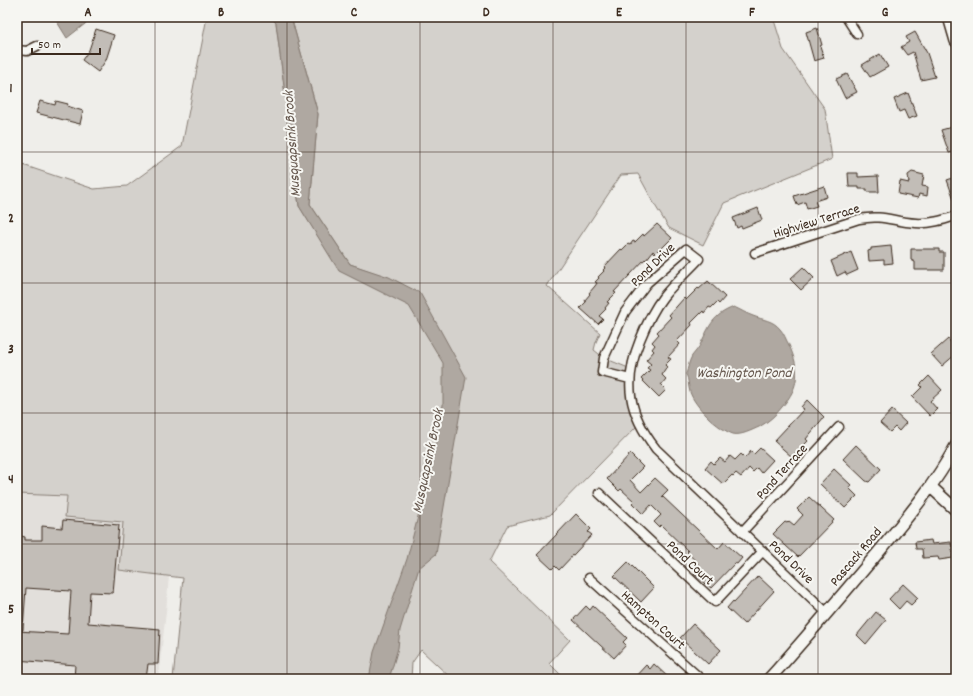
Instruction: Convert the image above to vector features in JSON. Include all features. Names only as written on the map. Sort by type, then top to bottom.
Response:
[{"type":"main road","points":[[949,17],[956,41]]},
{"type":"main road","name":"Pascack Road","points":[[769,679],[827,613],[931,487],[956,446]]},
{"type":"main road","points":[[931,487],[956,510]]},
{"type":"street","points":[[846,17],[857,34]]},
{"type":"street","points":[[17,50],[27,51],[37,46]]},
{"type":"street","name":"Highview Terrace","points":[[755,253],[869,217],[880,216],[917,223],[934,222],[956,216]]},
{"type":"street","name":"Pond Drive","points":[[630,379],[602,372],[604,358],[624,312],[647,283],[686,249],[699,259],[663,297],[644,330],[636,350],[630,379],[634,410],[639,424],[656,449],[827,613]]},
{"type":"street","name":"Pond Terrace","points":[[742,532],[839,427]]},
{"type":"street","name":"Pond Court","points":[[599,493],[715,602],[763,551]]},
{"type":"street","name":"Hampton Court","points":[[589,578],[701,679]]},
{"type":"shaded area","points":[[207,17],[271,17],[276,22],[299,206],[340,271],[386,277],[350,264],[310,204],[318,114],[291,17],[773,17],[783,49],[825,109],[832,159],[724,203],[703,245],[669,228],[638,174],[621,175],[547,286],[600,333],[594,350],[604,358],[631,369],[639,424],[550,515],[507,526],[489,562],[570,640],[549,663],[565,679],[452,679],[421,650],[412,663],[411,679],[173,679],[183,578],[119,570],[123,522],[65,517],[67,496],[17,494],[17,163],[94,189],[127,186],[182,146]]},
{"type":"shaded area","points":[[17,494],[67,496],[65,517],[124,522],[169,576],[158,679],[17,679]]},
{"type":"water","points":[[54,17],[89,17],[90,20],[67,38]]},
{"type":"water","points":[[271,17],[291,17],[318,114],[310,204],[350,264],[389,277],[420,293],[466,377],[436,554],[419,568],[400,630],[398,648],[389,679],[369,679],[374,652],[407,559],[429,474],[443,405],[443,363],[409,306],[339,271],[299,206],[276,23]]},
{"type":"water","name":"Washington Pond","points":[[734,307],[771,322],[783,332],[793,354],[796,370],[795,385],[792,392],[777,413],[769,421],[759,427],[739,434],[733,434],[727,431],[702,411],[690,392],[686,374],[692,356],[699,347],[713,321],[721,313]]},
{"type":"building","points":[[817,28],[824,58],[814,61],[806,32]]},
{"type":"building","points":[[96,29],[114,35],[106,60],[98,72],[82,60],[89,50]]},
{"type":"building","points":[[915,32],[927,53],[935,77],[921,80],[913,52],[907,55],[901,47],[909,42],[906,37]]},
{"type":"building","points":[[880,54],[888,67],[870,77],[862,65]]},
{"type":"building","points":[[847,74],[857,92],[845,98],[836,79]]},
{"type":"building","points":[[908,93],[917,116],[908,119],[904,110],[899,112],[894,99]]},
{"type":"building","points":[[40,101],[55,105],[56,101],[68,104],[67,106],[83,111],[80,124],[36,113]]},
{"type":"building","points":[[952,127],[956,137],[956,151],[949,153],[941,130]]},
{"type":"building","points":[[912,172],[924,175],[922,186],[928,187],[927,196],[919,194],[918,198],[898,194],[900,181],[909,183],[908,175]]},
{"type":"building","points":[[848,173],[858,173],[858,177],[878,176],[879,192],[867,192],[867,189],[849,187]]},
{"type":"building","points":[[956,177],[956,202],[955,202],[947,180]]},
{"type":"building","points":[[824,186],[827,197],[815,201],[817,206],[807,209],[805,202],[797,205],[794,196]]},
{"type":"building","points":[[758,208],[762,220],[742,228],[741,226],[737,228],[733,218]]},
{"type":"building","points":[[657,224],[672,238],[660,250],[659,249],[655,253],[653,251],[614,292],[616,293],[607,302],[609,303],[605,308],[606,309],[599,316],[603,319],[598,324],[580,308],[586,302],[585,300],[590,294],[589,293],[597,283],[595,282],[604,271],[604,267],[621,249],[622,250],[628,244],[630,245],[633,241],[635,242],[643,234],[644,236]]},
{"type":"building","points":[[891,246],[893,263],[884,264],[884,260],[869,261],[868,251],[871,250],[871,248]]},
{"type":"building","points":[[911,249],[939,249],[939,252],[944,252],[944,270],[915,270],[915,262],[911,260]]},
{"type":"building","points":[[851,252],[858,270],[847,275],[845,272],[837,276],[831,261]]},
{"type":"building","points":[[803,267],[814,278],[801,290],[790,279]]},
{"type":"building","points":[[708,281],[725,297],[719,304],[717,302],[711,308],[709,307],[704,313],[703,311],[691,323],[692,325],[677,341],[680,344],[668,357],[671,359],[665,365],[667,367],[662,375],[666,379],[661,385],[666,390],[659,397],[641,379],[650,370],[647,368],[651,364],[646,360],[654,351],[652,349],[655,345],[652,342],[659,334],[657,332],[671,317],[669,315],[684,298],[686,300],[698,288],[699,289]]},
{"type":"building","points":[[948,339],[956,348],[956,354],[942,366],[931,354]]},
{"type":"building","points":[[929,376],[942,390],[930,401],[937,409],[930,416],[912,397],[922,387],[920,385]]},
{"type":"building","points":[[807,400],[824,417],[806,439],[808,441],[792,457],[774,441],[804,409],[801,407]]},
{"type":"building","points":[[892,410],[906,423],[899,431],[895,427],[890,432],[880,423]]},
{"type":"building","points":[[856,445],[881,469],[869,482],[866,481],[843,459]]},
{"type":"building","points":[[760,448],[773,460],[761,473],[757,468],[753,472],[749,468],[741,477],[736,473],[723,484],[705,468],[711,461],[714,464],[720,458],[725,462],[730,456],[735,460],[741,454],[745,458],[751,451],[754,454]]},
{"type":"building","points":[[630,454],[643,467],[630,480],[641,492],[655,478],[668,490],[662,496],[718,549],[724,542],[742,558],[737,564],[735,563],[711,588],[694,574],[701,567],[687,552],[688,551],[661,525],[659,527],[654,522],[661,515],[651,505],[643,514],[632,503],[634,501],[621,489],[619,491],[607,479]]},
{"type":"building","points":[[834,469],[851,485],[849,488],[857,496],[845,508],[820,484]]},
{"type":"building","points":[[809,497],[834,520],[798,557],[773,534],[785,522],[787,523],[789,521],[794,525],[803,515],[797,509]]},
{"type":"building","points":[[576,514],[591,529],[588,532],[592,535],[559,570],[555,566],[552,569],[537,555]]},
{"type":"building","points":[[63,520],[119,525],[113,593],[90,592],[88,623],[160,629],[158,664],[148,664],[146,679],[74,679],[75,665],[17,660],[17,631],[68,634],[71,591],[26,588],[23,630],[17,630],[17,535],[25,537],[25,540],[42,540],[42,526],[62,528]]},
{"type":"building","points":[[931,540],[932,544],[951,542],[953,558],[939,560],[938,557],[923,558],[922,549],[916,549],[915,542]]},
{"type":"building","points":[[628,562],[654,588],[641,602],[614,576]]},
{"type":"building","points":[[758,576],[774,591],[744,624],[727,608]]},
{"type":"building","points":[[903,584],[918,598],[911,605],[906,601],[899,609],[889,599]]},
{"type":"building","points":[[586,606],[590,610],[593,606],[627,638],[623,642],[626,645],[614,658],[573,620]]},
{"type":"building","points":[[876,612],[886,620],[866,644],[857,635]]},
{"type":"building","points":[[693,624],[721,650],[708,664],[680,638]]},
{"type":"building","points":[[654,664],[670,679],[633,679],[646,665],[650,669]]},
{"type":"water label","name":"Musquapsink Brook","points":[[291,144]]},
{"type":"water label","name":"Musquapsink Brook","points":[[427,461]]}]
